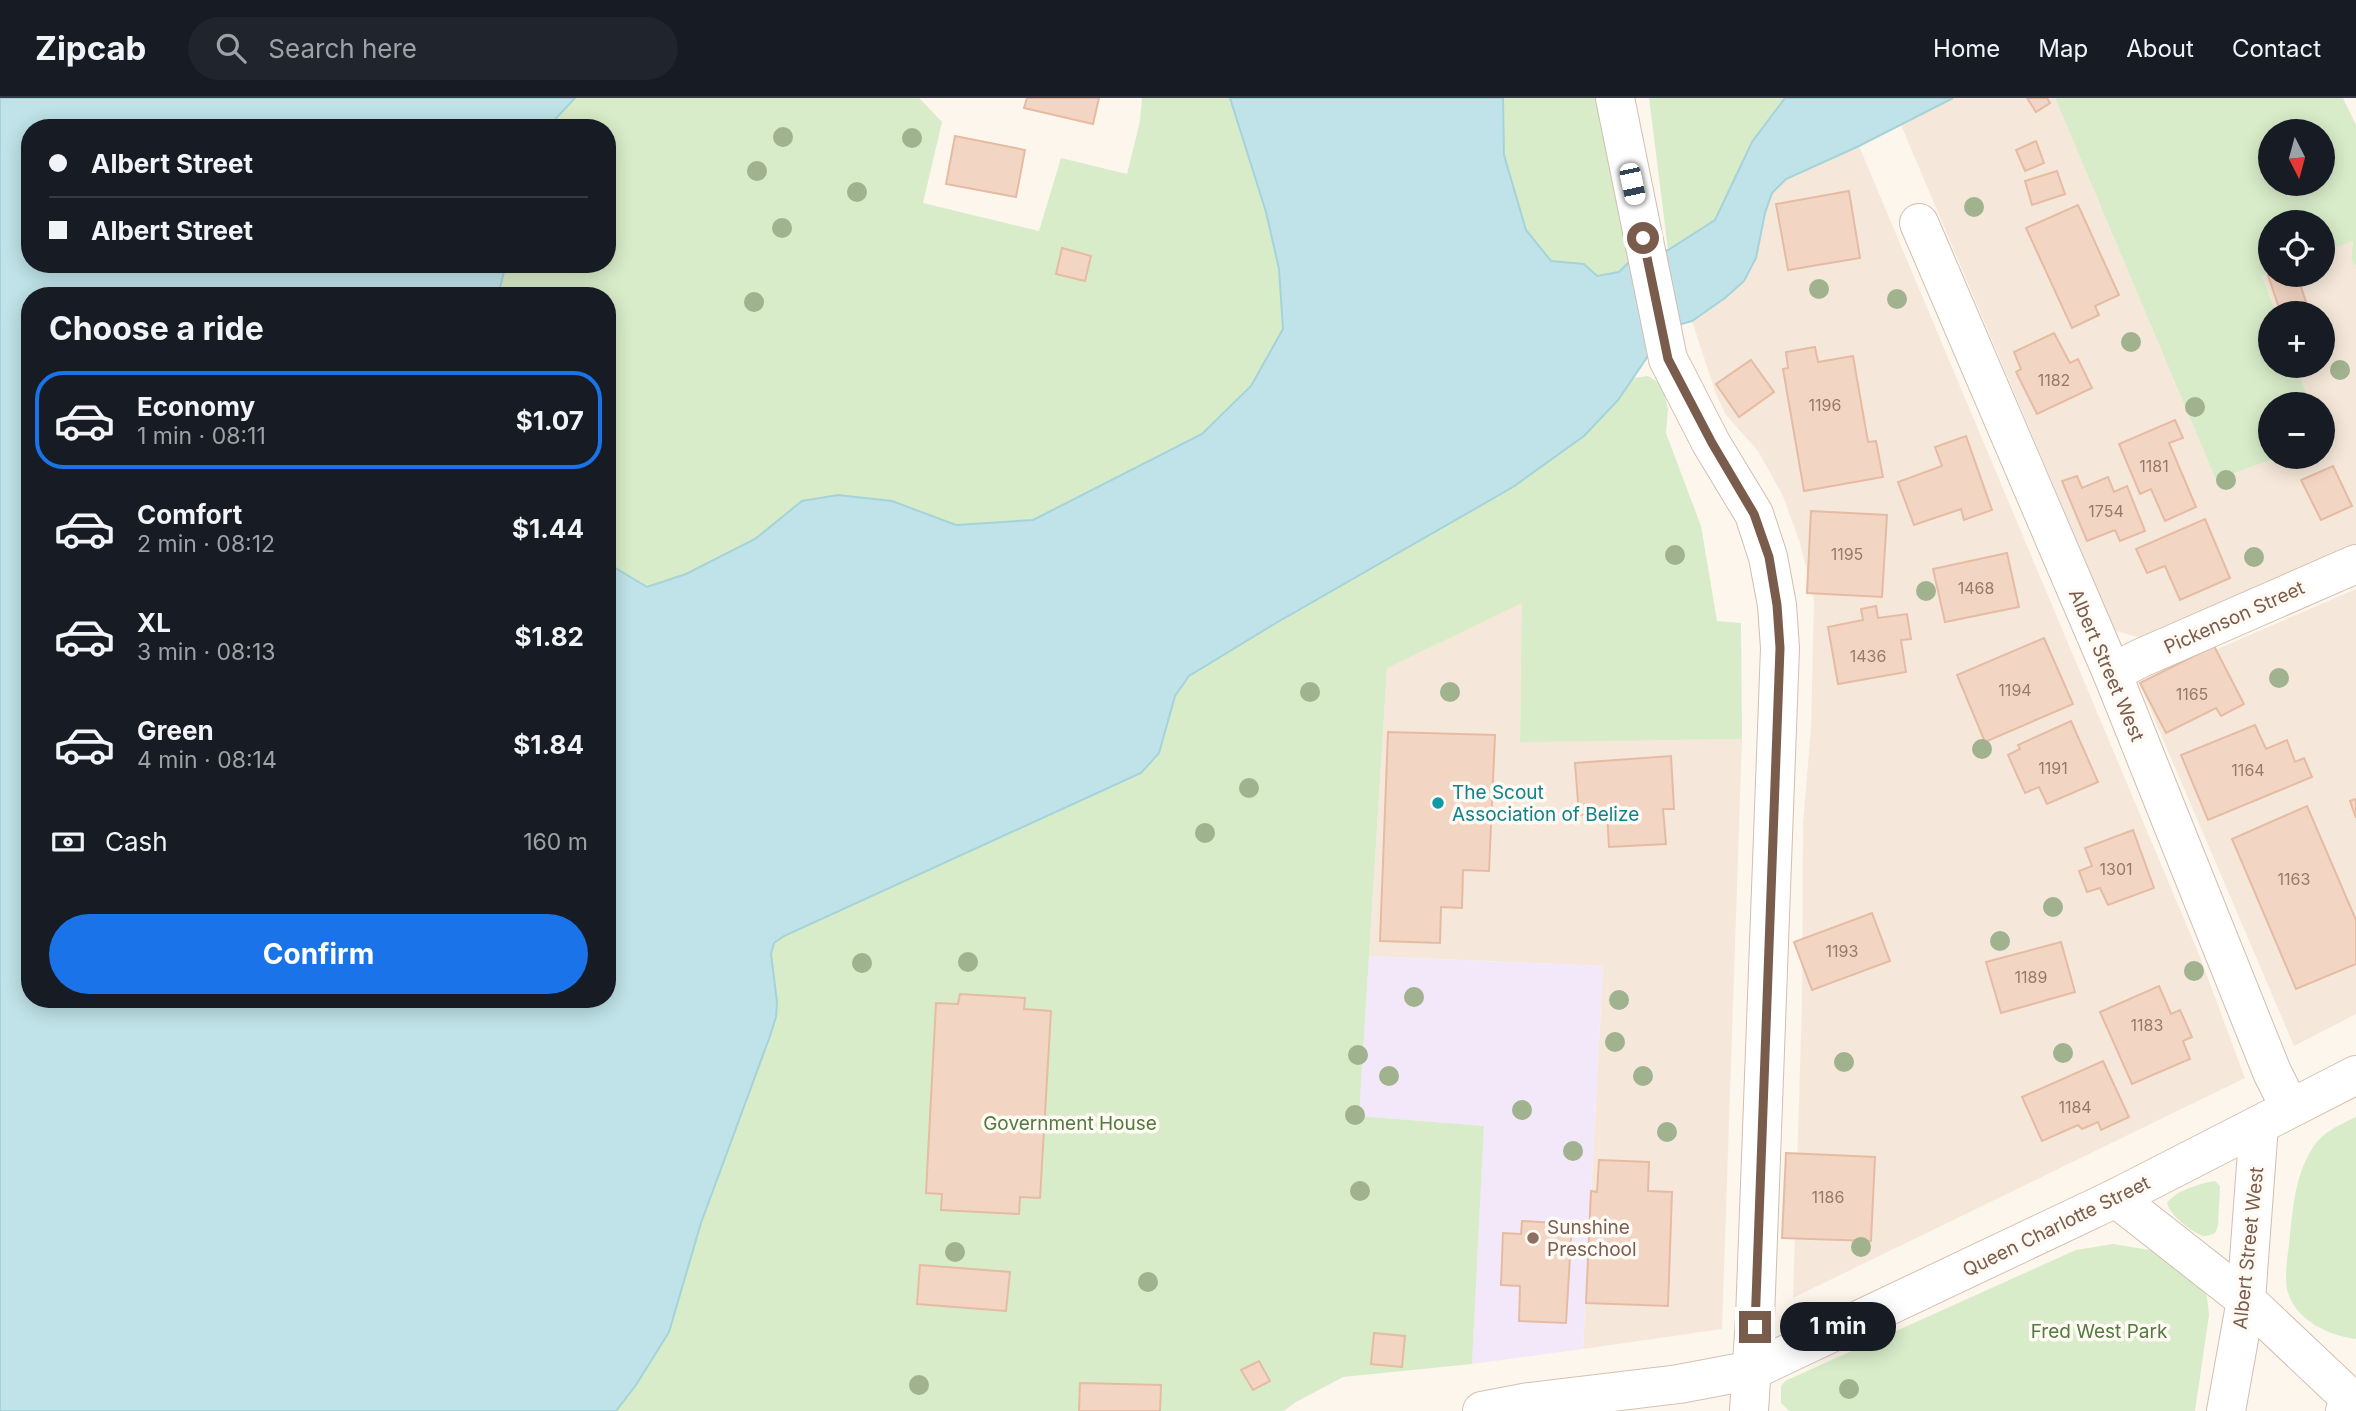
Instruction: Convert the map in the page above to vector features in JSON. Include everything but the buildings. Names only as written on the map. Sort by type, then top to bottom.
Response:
[{"type":"street","points":[[1615,98],[1668,359],[1712,443],[1754,514],[1769,557],[1777,605],[1780,648],[1749,1411]]},
{"type":"street","name":"Albert Street West","points":[[1919,223],[2112,673],[2272,1072],[2275,1117],[2226,1411]]},
{"type":"street","name":"Pickenson Street","points":[[2112,673],[2356,564]]},
{"type":"street","name":"Queen Charlotte Street","points":[[1482,1411],[1529,1402],[1679,1384],[1752,1370],[2116,1198],[2356,1074]]},
{"type":"street","points":[[2116,1198],[2246,1300],[2352,1404]]},
{"type":"shaded area","points":[[1953,98],[2055,98],[2216,480],[2258,464],[2258,469],[2335,469],[2335,392],[2306,392],[2300,378],[2335,378],[2335,301],[2271,301],[2266,287],[2335,287],[2335,247],[2353,240],[2351,259],[2356,266],[2356,547],[2142,638],[2115,631],[1901,125]]},
{"type":"shaded area","points":[[1859,146],[2200,957],[2245,1078],[1793,1298],[1802,1003],[1803,823],[1811,728],[1814,600],[1800,543],[1783,496],[1758,451],[1726,415],[1716,394],[1692,321],[1725,298],[1744,280],[1772,193],[1786,178]]},
{"type":"shaded area","points":[[2356,589],[2356,1014],[2294,1046],[2139,683]]},
{"type":"shaded area","points":[[1523,602],[1520,741],[1742,739],[1722,1329],[1583,1349],[1603,966],[1369,956],[1387,667]]},
{"type":"shaded area","name":"Sunshine Preschool","points":[[1369,956],[1603,966],[1583,1349],[1472,1364],[1484,1126],[1359,1116]]},
{"type":"green space","points":[[575,98],[919,98],[942,122],[923,203],[1039,231],[1061,158],[1127,174],[1140,121],[1142,98],[1230,98],[1236,118],[1392,268],[1234,402],[1202,434],[1033,520],[956,525],[892,501],[838,495],[802,501],[755,539],[686,574],[647,587],[616,568],[616,287],[500,287],[504,273],[616,273],[616,119],[555,119]]},
{"type":"green space","points":[[1456,98],[1601,98],[1631,260],[1619,272],[1552,301]]},
{"type":"green space","points":[[1649,98],[1785,98],[1752,142],[1715,220],[1668,250]]},
{"type":"green space","points":[[2055,98],[2343,98],[2356,125],[2356,266],[2351,260],[2353,241],[2335,247],[2335,210],[2258,210],[2258,287],[2266,287],[2271,301],[2258,301],[2258,378],[2300,378],[2306,392],[2258,392],[2258,464],[2216,480]]},
{"type":"green space","name":"Government House","points":[[1648,376],[1658,382],[1664,393],[1668,409],[1666,433],[1701,526],[1717,621],[1741,623],[1742,739],[1520,742],[1522,603],[1387,668],[1359,1116],[1484,1126],[1472,1364],[1343,1377],[1284,1411],[616,1411],[636,1385],[669,1332],[701,1223],[777,1002],[771,954],[774,943],[783,936],[1159,753],[1173,703],[1120,704],[1624,379]]},
{"type":"green space","points":[[2356,1117],[2356,1339],[2325,1331],[2299,1312],[2288,1293],[2286,1276],[2294,1205],[2303,1167],[2324,1134]]},
{"type":"green space","points":[[2215,1181],[2220,1186],[2218,1226],[2215,1233],[2204,1236],[2182,1223],[2167,1203],[2182,1191]]},
{"type":"green space","name":"Fred West Park","points":[[2113,1244],[2156,1251],[2201,1284],[2207,1297],[2209,1315],[2195,1411],[1789,1411],[1781,1403],[1781,1386],[1785,1381],[2076,1250]]},
{"type":"water","points":[[0,98],[575,98],[555,119],[21,119],[21,273],[504,273],[500,287],[21,287],[21,1008],[616,1008],[616,568],[647,587],[686,574],[755,539],[802,501],[838,495],[892,501],[956,525],[1033,520],[1202,434],[1251,386],[1283,329],[1279,269],[1266,212],[1230,98],[1503,98],[1504,155],[1526,230],[1551,261],[1584,264],[1597,276],[1619,272],[1631,260],[1668,250],[1715,220],[1752,142],[1785,98],[1953,98],[1859,146],[1786,179],[1772,193],[1756,258],[1744,281],[1692,321],[1667,328],[1618,400],[1584,436],[1513,487],[1189,676],[1175,696],[1159,753],[1141,773],[784,936],[774,943],[771,954],[777,1002],[770,1036],[701,1223],[669,1332],[636,1385],[616,1411],[0,1411]]},
{"type":"place","name":"The Scout Association of Belize","points":[[1438,803]]},
{"type":"place","name":"Sunshine Preschool","points":[[1533,1238]]},
{"type":"route","points":[[1643,238],[1668,359],[1712,443],[1754,514],[1769,557],[1777,605],[1780,648],[1755,1327]]}]
